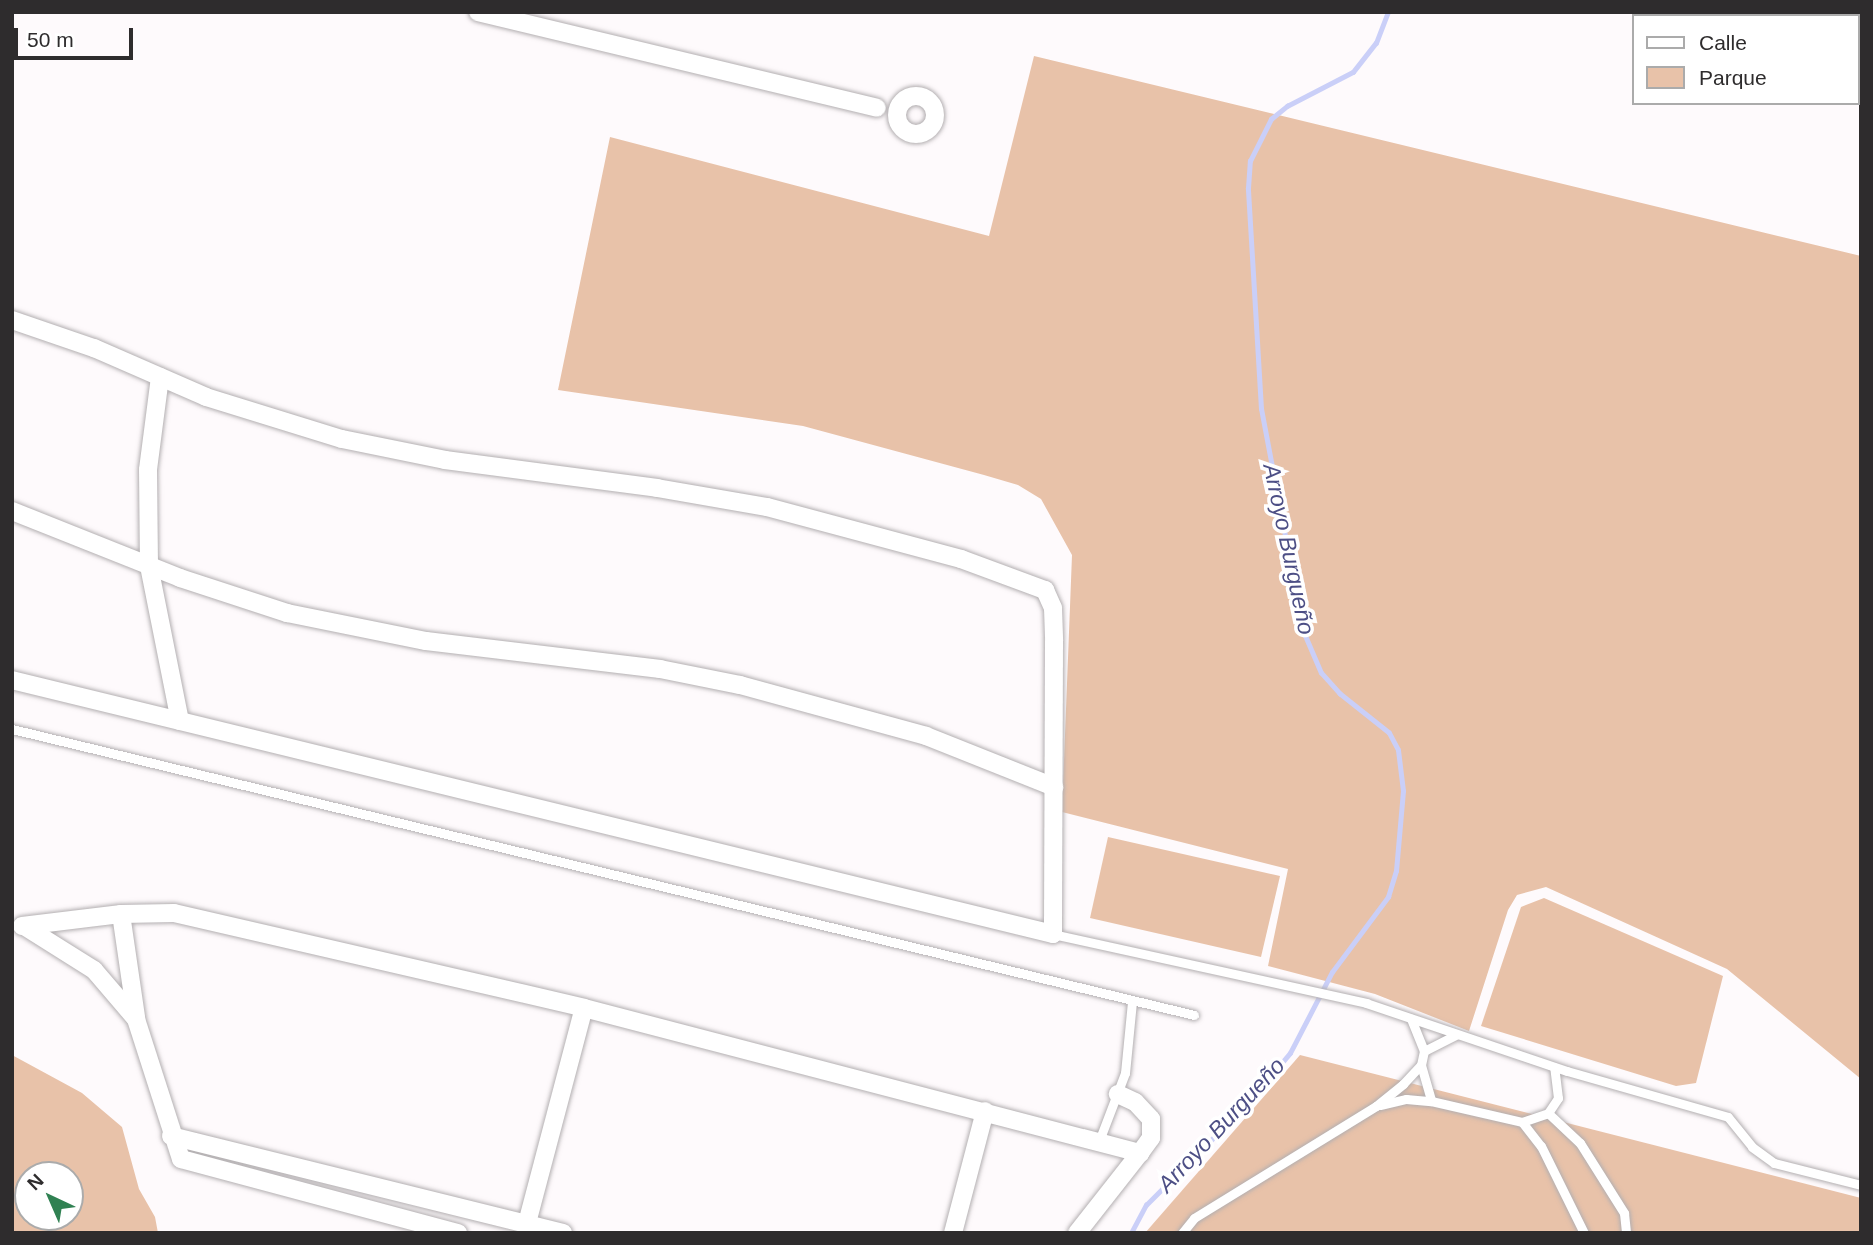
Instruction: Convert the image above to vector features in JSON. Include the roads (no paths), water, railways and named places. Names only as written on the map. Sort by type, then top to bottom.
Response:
[{"type":"street","points":[[478,12],[877,107],[908,133],[921,135],[934,122],[935,110],[928,99],[915,96],[877,107]]},
{"type":"street","points":[[899,124],[897,112],[904,101]]},
{"type":"street","points":[[12,320],[248,412],[342,439],[445,460],[657,488],[767,507],[961,559],[1045,590],[1053,608],[1053,934],[12,680]]},
{"type":"street","points":[[160,377],[148,470],[149,566],[180,721]]},
{"type":"street","points":[[12,510],[149,566],[332,625],[660,669],[740,685],[926,736],[1054,787]]},
{"type":"street","points":[[18,924],[121,914],[174,913],[584,1007],[1140,1153]]},
{"type":"street","points":[[121,914],[136,1019],[177,1153],[191,1165],[450,1232]]},
{"type":"street","points":[[18,924],[88,965],[136,1019]]},
{"type":"street","points":[[527,1223],[584,1007]]},
{"type":"street","points":[[1077,1233],[1151,1138],[1150,1119],[1135,1102],[1118,1094]]},
{"type":"street","points":[[953,1233],[985,1111]]},
{"type":"street","points":[[171,1136],[563,1233]]},
{"type":"lane","points":[[12,729],[1194,1016]]},
{"type":"lane","points":[[1053,934],[1366,1003],[1554,1067],[1728,1117],[1752,1147],[1774,1163],[1861,1185]]},
{"type":"lane","points":[[1099,1141],[1125,1073],[1132,1002]]},
{"type":"lane","points":[[1412,1019],[1424,1051],[1421,1065],[1431,1101]]},
{"type":"lane","points":[[1424,1051],[1456,1035]]},
{"type":"lane","points":[[1182,1233],[1194,1218],[1376,1106],[1421,1065]]},
{"type":"lane","points":[[1376,1106],[1406,1099],[1431,1101],[1522,1122],[1548,1113],[1558,1098],[1554,1067]]},
{"type":"lane","points":[[1548,1113],[1580,1143],[1624,1213],[1626,1233]]},
{"type":"lane","points":[[1522,1122],[1541,1146],[1584,1233]]},
{"type":"waterway","name":"Arroyo Burgueño","points":[[1131,1233],[1146,1205],[1250,1101],[1290,1053],[1332,972],[1388,897],[1396,871],[1403,791],[1398,750],[1389,733],[1340,694],[1321,673],[1303,631],[1261,409],[1248,188],[1250,161],[1271,119],[1287,106],[1353,72],[1376,43],[1388,12]]}]
